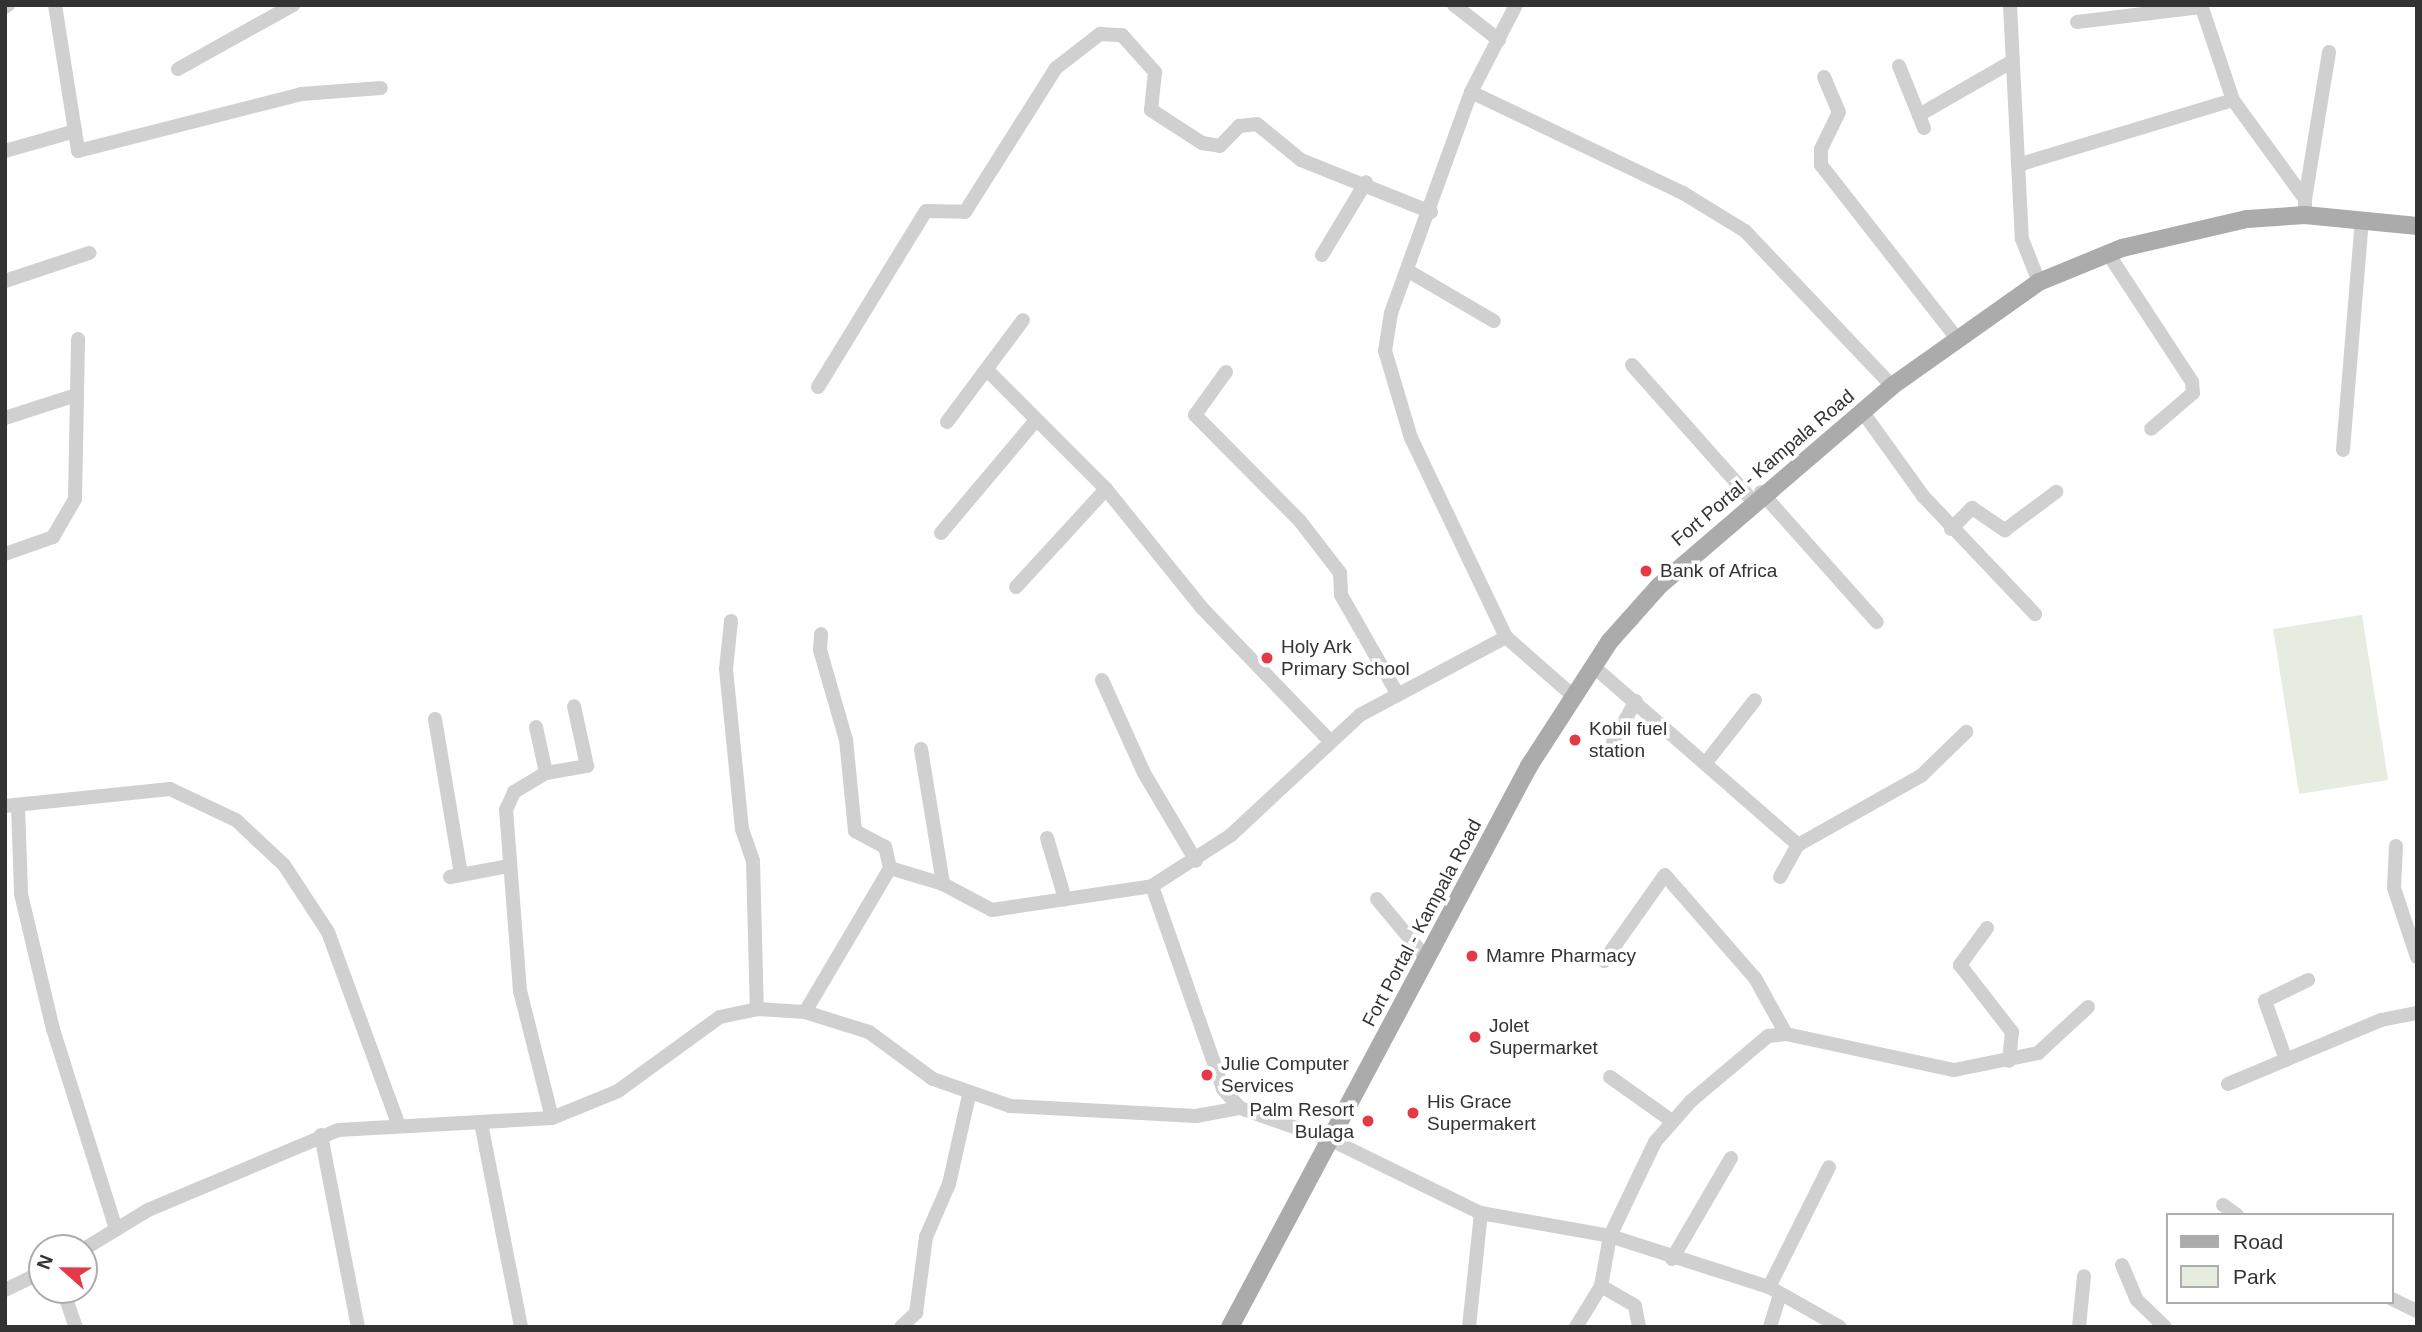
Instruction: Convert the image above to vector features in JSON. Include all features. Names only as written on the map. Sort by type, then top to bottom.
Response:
[{"type":"main road","name":"Fort Portal - Kampala Road","points":[[1230,1327],[1572,695],[1659,586],[1757,496],[1892,386],[1956,337],[2039,282],[2109,255],[2199,228],[2305,207],[2362,220],[2417,226]]},
{"type":"street","points":[[55,5],[78,151],[300,94],[381,88]]},
{"type":"street","points":[[178,69],[293,5]]},
{"type":"street","points":[[1454,5],[1499,40]]},
{"type":"street","points":[[1516,5],[1471,92],[1386,334],[1386,368],[1411,438],[1506,638],[1572,695]]},
{"type":"street","points":[[2010,5],[2011,62],[2021,164],[2022,239],[2039,282]]},
{"type":"street","points":[[2077,22],[2115,10],[2201,6],[2233,100],[2305,207]]},
{"type":"street","points":[[818,387],[926,211],[965,212],[1056,68],[1100,34],[1122,35],[1155,72],[1151,110],[1202,143],[1220,146],[1245,122],[1257,124],[1301,160],[1366,182],[1431,212]]},
{"type":"street","points":[[2305,207],[2329,52]]},
{"type":"street","points":[[1899,66],[1922,121],[2011,62]]},
{"type":"street","points":[[1825,77],[1839,112],[1821,149],[1821,165],[1956,337]]},
{"type":"street","points":[[1471,92],[1683,192],[1745,231],[1892,386]]},
{"type":"street","points":[[2021,164],[2233,100]]},
{"type":"street","points":[[5,151],[75,131]]},
{"type":"street","points":[[1322,255],[1366,182]]},
{"type":"street","points":[[2343,450],[2362,220]]},
{"type":"street","points":[[5,281],[89,253]]},
{"type":"street","points":[[2109,255],[2192,382],[2193,393],[2151,429]]},
{"type":"street","points":[[1410,272],[1494,321]]},
{"type":"street","points":[[947,422],[988,371],[1023,320]]},
{"type":"street","points":[[5,554],[47,540],[66,520],[78,470],[73,396],[78,339]]},
{"type":"street","points":[[1632,365],[1877,622]]},
{"type":"street","points":[[988,371],[1106,489],[1202,608],[1328,739]]},
{"type":"street","points":[[1226,372],[1195,415],[1300,521],[1340,573],[1341,595],[1398,695]]},
{"type":"street","points":[[5,418],[73,396]]},
{"type":"street","points":[[1862,411],[1951,529],[2035,614]]},
{"type":"street","points":[[941,533],[1036,420]]},
{"type":"street","points":[[1016,587],[1106,489]]},
{"type":"street","points":[[1951,529],[1972,508],[2005,530],[2056,492]]},
{"type":"street","points":[[731,621],[726,670],[742,828],[753,860],[757,1009]]},
{"type":"street","points":[[805,1012],[890,867],[885,847],[855,831],[845,740],[820,650],[821,634]]},
{"type":"street","points":[[890,867],[943,884],[992,910],[1152,886],[1196,861],[1267,802],[1328,739],[1398,695],[1506,638]]},
{"type":"street","points":[[1593,666],[1708,760],[1798,845]]},
{"type":"street","points":[[1102,680],[1144,773],[1196,861]]},
{"type":"street","points":[[1708,760],[1755,700]]},
{"type":"street","points":[[1613,741],[1636,701]]},
{"type":"street","points":[[552,1118],[520,991],[508,866],[509,797],[546,773],[587,765],[574,706]]},
{"type":"street","points":[[435,719],[455,876],[508,866]]},
{"type":"street","points":[[536,727],[546,773]]},
{"type":"street","points":[[1780,877],[1798,845],[1892,795],[1966,732]]},
{"type":"street","points":[[921,749],[943,884]]},
{"type":"street","points":[[116,1229],[53,1029],[21,894],[12,806],[170,789],[236,820],[284,865],[328,932],[397,1121]]},
{"type":"street","points":[[1047,838],[1065,899]]},
{"type":"street","points":[[2396,846],[2394,888],[2417,957]]},
{"type":"street","points":[[1604,961],[1665,876],[1755,978],[1787,1034]]},
{"type":"street","points":[[1152,886],[1223,1089],[1240,1108],[1331,1140],[1481,1213],[1610,1236],[1672,1259],[1775,1291],[1840,1327]]},
{"type":"street","points":[[1377,899],[1427,959]]},
{"type":"street","points":[[1987,928],[1960,965],[2012,1032],[2009,1061]]},
{"type":"street","points":[[2286,1060],[2265,1001],[2308,980]]},
{"type":"street","points":[[1576,1327],[1601,1286],[1610,1236],[1672,1121],[1759,1043],[1787,1034],[1954,1070],[2038,1053],[2088,1007]]},
{"type":"street","points":[[98,1240],[116,1229],[321,1135],[397,1121],[481,1123],[552,1118],[618,1091],[720,1017],[757,1009],[805,1012],[869,1031],[933,1079],[969,1095],[1010,1106],[1196,1116],[1240,1108]]},
{"type":"street","points":[[2228,1084],[2381,1020],[2417,1013]]},
{"type":"street","points":[[1610,1077],[1672,1121]]},
{"type":"street","points":[[901,1327],[916,1313],[926,1237],[948,1184],[969,1095]]},
{"type":"street","points":[[481,1123],[521,1327]]},
{"type":"street","points":[[321,1135],[358,1327]]},
{"type":"street","points":[[1672,1259],[1731,1158]]},
{"type":"street","points":[[1770,1327],[1775,1291],[1829,1167]]},
{"type":"street","points":[[2223,1205],[2234,1213]]},
{"type":"street","points":[[1469,1327],[1481,1213]]},
{"type":"street","points":[[2122,1265],[2137,1300],[2165,1327]]},
{"type":"street","points":[[2080,1327],[2084,1276]]},
{"type":"street","points":[[5,1290],[28,1279]]},
{"type":"street","points":[[1601,1286],[1635,1306],[1639,1327]]},
{"type":"street","points":[[2394,1300],[2417,1311]]},
{"type":"street","points":[[68,1304],[76,1327]]},
{"type":"green space","points":[[2362,615],[2388,780],[2299,794],[2273,629]]},
{"type":"place","name":"Bank of Africa","points":[[1646,571]]},
{"type":"place","name":"Holy Ark Primary School","points":[[1267,658]]},
{"type":"place","name":"Kobil fuel station","points":[[1575,740]]},
{"type":"place","name":"Mamre Pharmacy","points":[[1472,956]]},
{"type":"place","name":"Jolet Supermarket","points":[[1475,1037]]},
{"type":"place","name":"Julie Computer Services","points":[[1207,1075]]},
{"type":"place","name":"His Grace Supermakert","points":[[1413,1113]]},
{"type":"place","name":"Palm Resort Bulaga","points":[[1368,1121]]}]
